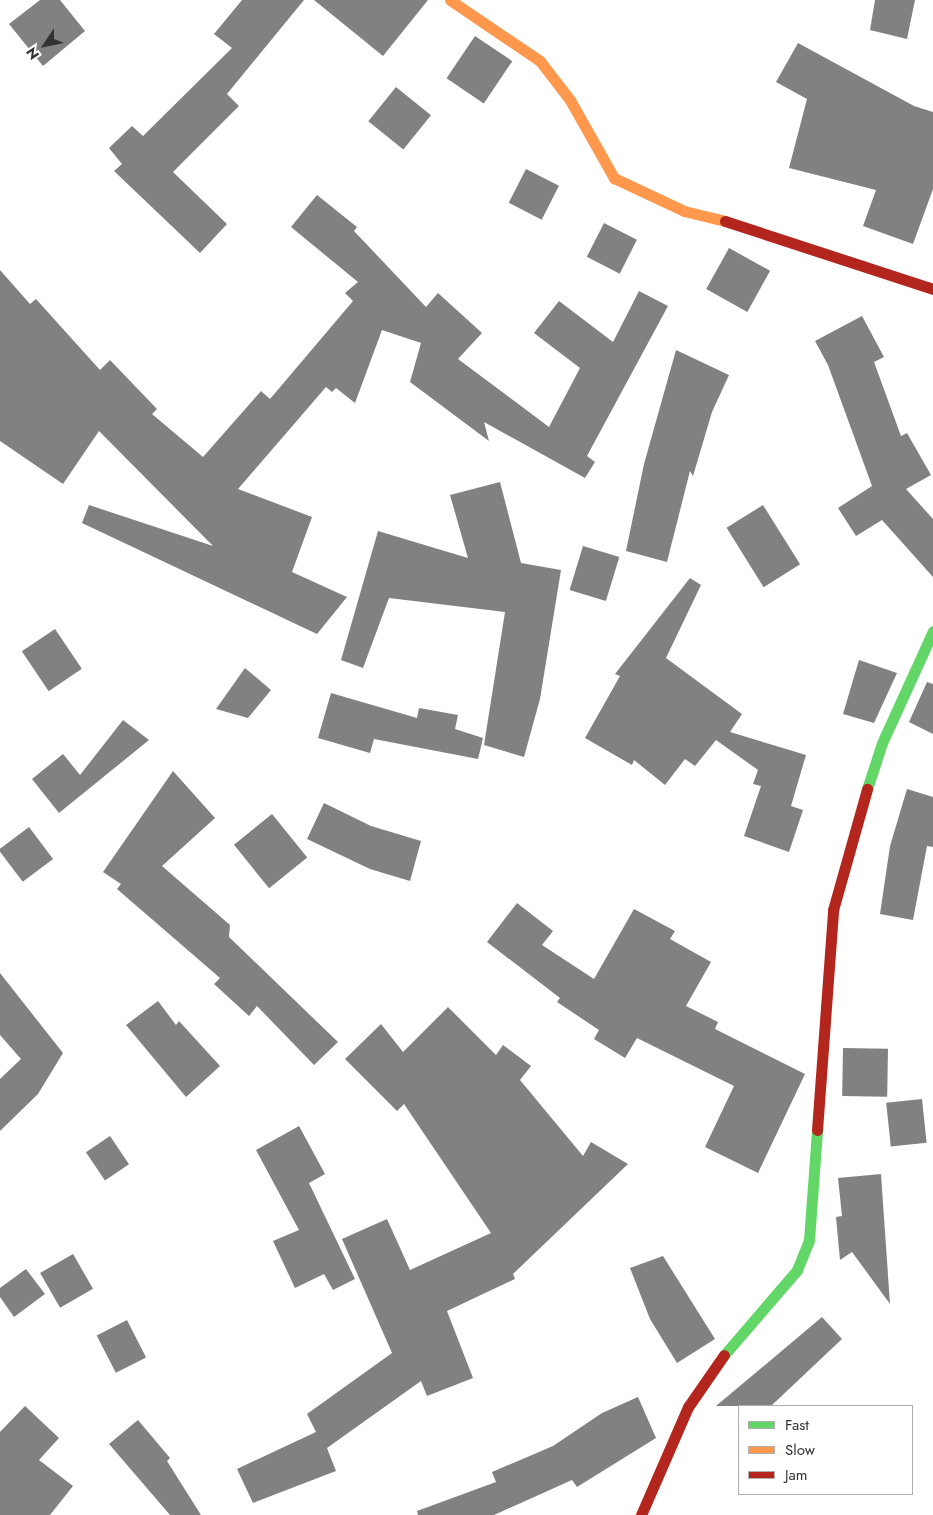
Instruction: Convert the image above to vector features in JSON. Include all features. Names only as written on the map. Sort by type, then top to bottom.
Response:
[{"type":"street","points":[[450,0],[540,61],[570,100],[614,178],[684,212],[736,224],[933,289]]},
{"type":"street","points":[[641,1515],[688,1407],[714,1368],[797,1270],[809,1240],[833,910],[853,831],[882,744],[933,631]]},
{"type":"building","points":[[40,0],[60,0],[85,31],[43,66],[9,24]]},
{"type":"building","points":[[242,0],[304,0],[227,94],[239,106],[173,172],[227,224],[200,253],[114,171],[122,164],[109,148],[132,126],[143,136],[232,48],[214,34]]},
{"type":"building","points":[[314,0],[428,0],[383,56]]},
{"type":"building","points":[[875,0],[915,0],[907,39],[870,30]]},
{"type":"building","points":[[475,36],[512,61],[484,103],[446,78]]},
{"type":"building","points":[[798,43],[914,106],[933,112],[933,189],[913,244],[863,226],[876,190],[789,168],[807,99],[776,82]]},
{"type":"building","points":[[396,87],[431,115],[403,150],[368,121]]},
{"type":"building","points":[[526,169],[559,186],[542,220],[509,203]]},
{"type":"building","points":[[317,195],[357,227],[354,231],[426,307],[438,293],[482,333],[458,359],[549,427],[580,368],[534,333],[559,301],[613,342],[639,291],[668,306],[587,456],[595,462],[585,478],[484,422],[489,441],[410,382],[421,343],[382,330],[355,403],[336,388],[332,392],[326,387],[238,489],[312,517],[292,572],[347,597],[317,634],[82,523],[89,505],[213,546],[99,431],[63,484],[0,441],[0,270],[30,304],[36,299],[100,370],[110,360],[157,409],[152,414],[203,457],[261,391],[270,399],[353,301],[345,293],[358,282],[291,227]]},
{"type":"building","points":[[604,223],[637,240],[620,274],[587,257]]},
{"type":"building","points":[[729,248],[770,271],[747,312],[706,289]]},
{"type":"building","points":[[862,316],[884,357],[874,362],[901,436],[907,433],[931,475],[906,489],[933,519],[933,577],[882,520],[856,536],[838,508],[872,486],[828,365],[815,341]]},
{"type":"building","points":[[676,350],[729,375],[712,412],[693,476],[690,471],[667,562],[626,551],[644,464]]},
{"type":"building","points":[[500,482],[521,563],[561,570],[540,699],[524,757],[484,745],[505,612],[389,598],[363,668],[341,660],[378,531],[468,558],[450,495]]},
{"type":"building","points":[[763,505],[800,564],[764,587],[727,528]]},
{"type":"building","points":[[583,546],[619,557],[606,601],[570,590]]},
{"type":"building","points":[[690,578],[701,585],[666,658],[742,714],[730,732],[806,755],[791,806],[803,810],[789,852],[744,836],[761,786],[753,784],[758,770],[716,740],[695,766],[685,759],[665,785],[634,760],[632,765],[585,738],[620,676],[615,674]]},
{"type":"building","points":[[55,629],[82,669],[49,691],[22,651]]},
{"type":"building","points":[[859,660],[897,673],[874,723],[843,714]]},
{"type":"building","points":[[245,668],[271,690],[248,718],[216,709]]},
{"type":"building","points":[[927,682],[933,684],[933,734],[909,722]]},
{"type":"building","points":[[331,693],[417,718],[419,708],[458,715],[455,729],[483,738],[478,759],[374,739],[370,753],[318,738]]},
{"type":"building","points":[[123,720],[149,740],[59,813],[32,779],[63,754],[80,775]]},
{"type":"building","points":[[173,771],[215,818],[162,866],[230,925],[229,937],[338,1042],[314,1065],[257,1006],[249,1016],[214,984],[220,978],[117,889],[121,884],[103,872]]},
{"type":"building","points":[[907,789],[933,797],[933,847],[927,846],[913,920],[880,914],[890,846]]},
{"type":"building","points":[[324,803],[371,826],[421,841],[410,881],[370,869],[307,839]]},
{"type":"building","points":[[272,814],[307,858],[269,888],[234,845]]},
{"type":"building","points":[[29,827],[53,859],[23,882],[0,852],[0,849]]},
{"type":"building","points":[[517,903],[553,931],[542,945],[594,979],[634,909],[675,931],[670,939],[711,962],[686,1006],[718,1022],[715,1029],[805,1074],[758,1173],[705,1147],[734,1086],[637,1038],[625,1058],[594,1039],[599,1030],[557,1002],[560,998],[487,942]]},
{"type":"building","points":[[0,973],[63,1053],[38,1094],[0,1131],[0,1079],[21,1059],[0,1035]]},
{"type":"building","points":[[158,1001],[176,1025],[179,1021],[220,1066],[186,1097],[126,1025]]},
{"type":"building","points":[[448,1007],[496,1055],[503,1045],[531,1066],[520,1080],[583,1156],[591,1142],[628,1164],[513,1274],[515,1279],[447,1311],[473,1378],[427,1396],[421,1381],[327,1448],[336,1471],[253,1503],[237,1469],[316,1432],[307,1414],[392,1353],[342,1239],[387,1219],[410,1270],[491,1233],[404,1104],[397,1111],[345,1059],[381,1024],[403,1052]]},
{"type":"building","points":[[843,1048],[888,1049],[887,1097],[842,1096]]},
{"type":"building","points":[[922,1099],[927,1143],[891,1147],[886,1103]]},
{"type":"building","points":[[299,1126],[325,1174],[309,1183],[355,1279],[333,1290],[324,1274],[295,1288],[273,1241],[299,1230],[256,1150]]},
{"type":"building","points":[[110,1136],[129,1164],[105,1180],[86,1152]]},
{"type":"building","points":[[881,1174],[890,1304],[852,1252],[840,1260],[836,1217],[842,1216],[838,1178]]},
{"type":"building","points":[[73,1254],[93,1289],[60,1308],[40,1273]]},
{"type":"building","points":[[663,1256],[715,1339],[677,1363],[650,1319],[630,1268]]},
{"type":"building","points":[[26,1269],[45,1294],[14,1317],[0,1297],[0,1288]]},
{"type":"building","points":[[822,1317],[842,1339],[772,1405],[716,1406]]},
{"type":"building","points":[[127,1320],[146,1357],[116,1373],[97,1335]]},
{"type":"building","points":[[638,1397],[656,1438],[577,1487],[572,1480],[494,1515],[418,1515],[417,1511],[496,1482],[492,1472],[553,1446],[602,1413]]},
{"type":"building","points":[[25,1406],[59,1438],[39,1460],[73,1486],[50,1515],[0,1515],[0,1432]]},
{"type":"building","points":[[138,1420],[170,1458],[167,1461],[201,1515],[170,1515],[109,1444]]},
{"type":"traffic: fast","points":[[867,789],[882,743],[933,631]]},
{"type":"traffic: fast","points":[[724,1355],[797,1270],[809,1240],[817,1130]]},
{"type":"traffic: slow","points":[[450,0],[540,61],[570,100],[614,178],[684,211],[725,221]]},
{"type":"traffic: jam","points":[[725,221],[933,289]]},
{"type":"traffic: jam","points":[[817,1130],[833,910],[867,789]]},
{"type":"traffic: jam","points":[[641,1515],[688,1407],[724,1355]]}]
